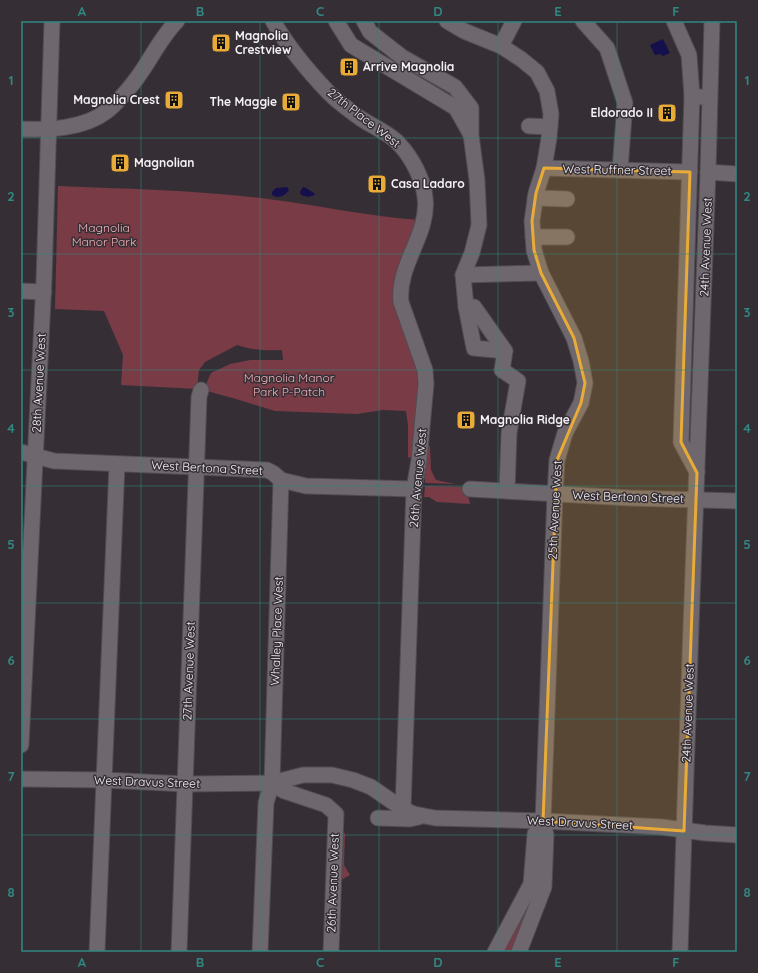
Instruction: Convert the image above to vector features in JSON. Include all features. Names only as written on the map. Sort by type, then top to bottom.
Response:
[{"type":"street","name":"28th Avenue West","points":[[21,745],[44,292],[52,21]]},
{"type":"street","points":[[21,129],[72,126],[90,120],[107,111],[134,82],[166,32],[177,21]]},
{"type":"street","name":"27th Place West","points":[[273,21],[300,61],[330,93],[360,118],[383,131],[400,144],[413,163],[421,181]]},
{"type":"street","points":[[336,21],[351,45],[456,108],[471,134]]},
{"type":"street","points":[[364,21],[370,32],[402,57],[455,87],[471,108],[471,134],[477,180],[479,225],[472,253],[463,275],[466,307],[474,348],[505,351]]},
{"type":"street","name":"25th Avenue West","points":[[447,21],[464,31],[501,46],[521,59],[537,72],[547,91],[551,114],[550,127],[544,168],[535,198],[532,221],[534,250],[540,273],[574,338],[581,361],[585,383],[581,403],[566,433],[557,460],[554,494],[543,821],[546,834],[544,887],[519,952]]},
{"type":"street","points":[[501,46],[514,21]]},
{"type":"street","points":[[583,21],[607,48],[625,103],[620,170]]},
{"type":"street","name":"24th Avenue West","points":[[674,21],[689,55],[692,96],[681,442],[697,473]]},
{"type":"street","name":"24th Avenue West","points":[[680,952],[712,21]]},
{"type":"street","points":[[692,96],[710,98]]},
{"type":"street","points":[[529,126],[550,127]]},
{"type":"street","name":"West Ruffner Street","points":[[544,168],[690,172]]},
{"type":"street","points":[[708,172],[737,174]]},
{"type":"street","name":"26th Avenue West","points":[[404,809],[414,490],[419,460],[426,384],[425,370],[401,302],[400,290],[402,279],[426,217],[426,197],[421,181]]},
{"type":"street","points":[[535,198],[567,199]]},
{"type":"street","points":[[533,237],[567,237]]},
{"type":"street","points":[[463,275],[540,273]]},
{"type":"street","points":[[21,291],[44,292]]},
{"type":"street","points":[[466,307],[474,307],[505,351],[502,370],[518,381],[509,433],[507,491]]},
{"type":"street","name":"27th Avenue West","points":[[179,952],[196,467],[199,397],[201,390]]},
{"type":"street","name":"West Bertona Street","points":[[21,452],[54,461],[267,470],[281,480],[306,486],[414,490]]},
{"type":"street","points":[[97,952],[117,464]]},
{"type":"street","name":"Whalley Place West","points":[[260,952],[266,803],[272,783],[281,480]]},
{"type":"street","name":"West Bertona Street","points":[[470,489],[630,498],[737,501]]},
{"type":"street","name":"West Dravus Street","points":[[21,779],[105,780],[185,784],[272,783],[303,775],[332,775],[353,780],[371,787],[404,809],[422,817]]},
{"type":"street","name":"26th Avenue West","points":[[272,783],[284,791],[326,805],[336,814],[331,952]]},
{"type":"street","name":"West Dravus Street","points":[[378,818],[410,819],[422,817],[543,821],[662,827],[684,831],[737,835]]},
{"type":"street","name":"25th Avenue West","points":[[495,952],[531,884],[535,834],[543,821]]},
{"type":"highlighted area","points":[[544,168],[690,172],[681,442],[697,473],[684,831],[543,821],[557,460],[581,403],[585,383],[574,338],[541,273],[534,250],[532,221],[536,193]]},
{"type":"green space","points":[[58,186],[163,190],[242,196],[382,216],[421,220],[404,301],[426,378],[413,456],[408,458],[408,425],[406,411],[383,410],[357,414],[275,411],[207,391],[207,382],[211,373],[230,364],[250,360],[283,360],[282,350],[259,350],[237,345],[205,362],[199,370],[197,389],[121,385],[123,355],[104,311],[55,309]]},
{"type":"green space","points":[[425,445],[430,446],[431,470],[436,480],[455,484],[425,483],[425,479],[423,478]]},
{"type":"green space","points":[[425,486],[466,487],[470,504],[437,502],[429,497],[424,497]]},
{"type":"green space","points":[[342,833],[345,833],[344,865],[350,875],[341,880]]},
{"type":"green space","points":[[541,875],[514,952],[503,952]]},
{"type":"shaded area","points":[[663,39],[670,53],[663,56],[660,54],[655,55],[650,45]]},
{"type":"shaded area","points":[[287,187],[289,190],[286,194],[279,197],[272,195],[272,192],[276,188]]},
{"type":"shaded area","points":[[303,187],[315,195],[308,197],[301,195],[300,192]]},
{"type":"place","name":"Magnolia Crestview","points":[[221,43]]},
{"type":"place","name":"Arrive Magnolia","points":[[349,67]]},
{"type":"place","name":"Magnolia Crest","points":[[174,100]]},
{"type":"place","name":"The Maggie","points":[[291,102]]},
{"type":"place","name":"Eldorado II","points":[[667,113]]},
{"type":"place","name":"Magnolian","points":[[120,163]]},
{"type":"place","name":"Casa Ladaro","points":[[377,184]]},
{"type":"place","name":"Magnolia Ridge","points":[[466,420]]},
{"type":"park label","name":"Magnolia Manor Park","points":[[104,235]]},
{"type":"park label","name":"Magnolia Manor Park P-Patch","points":[[289,385]]}]
